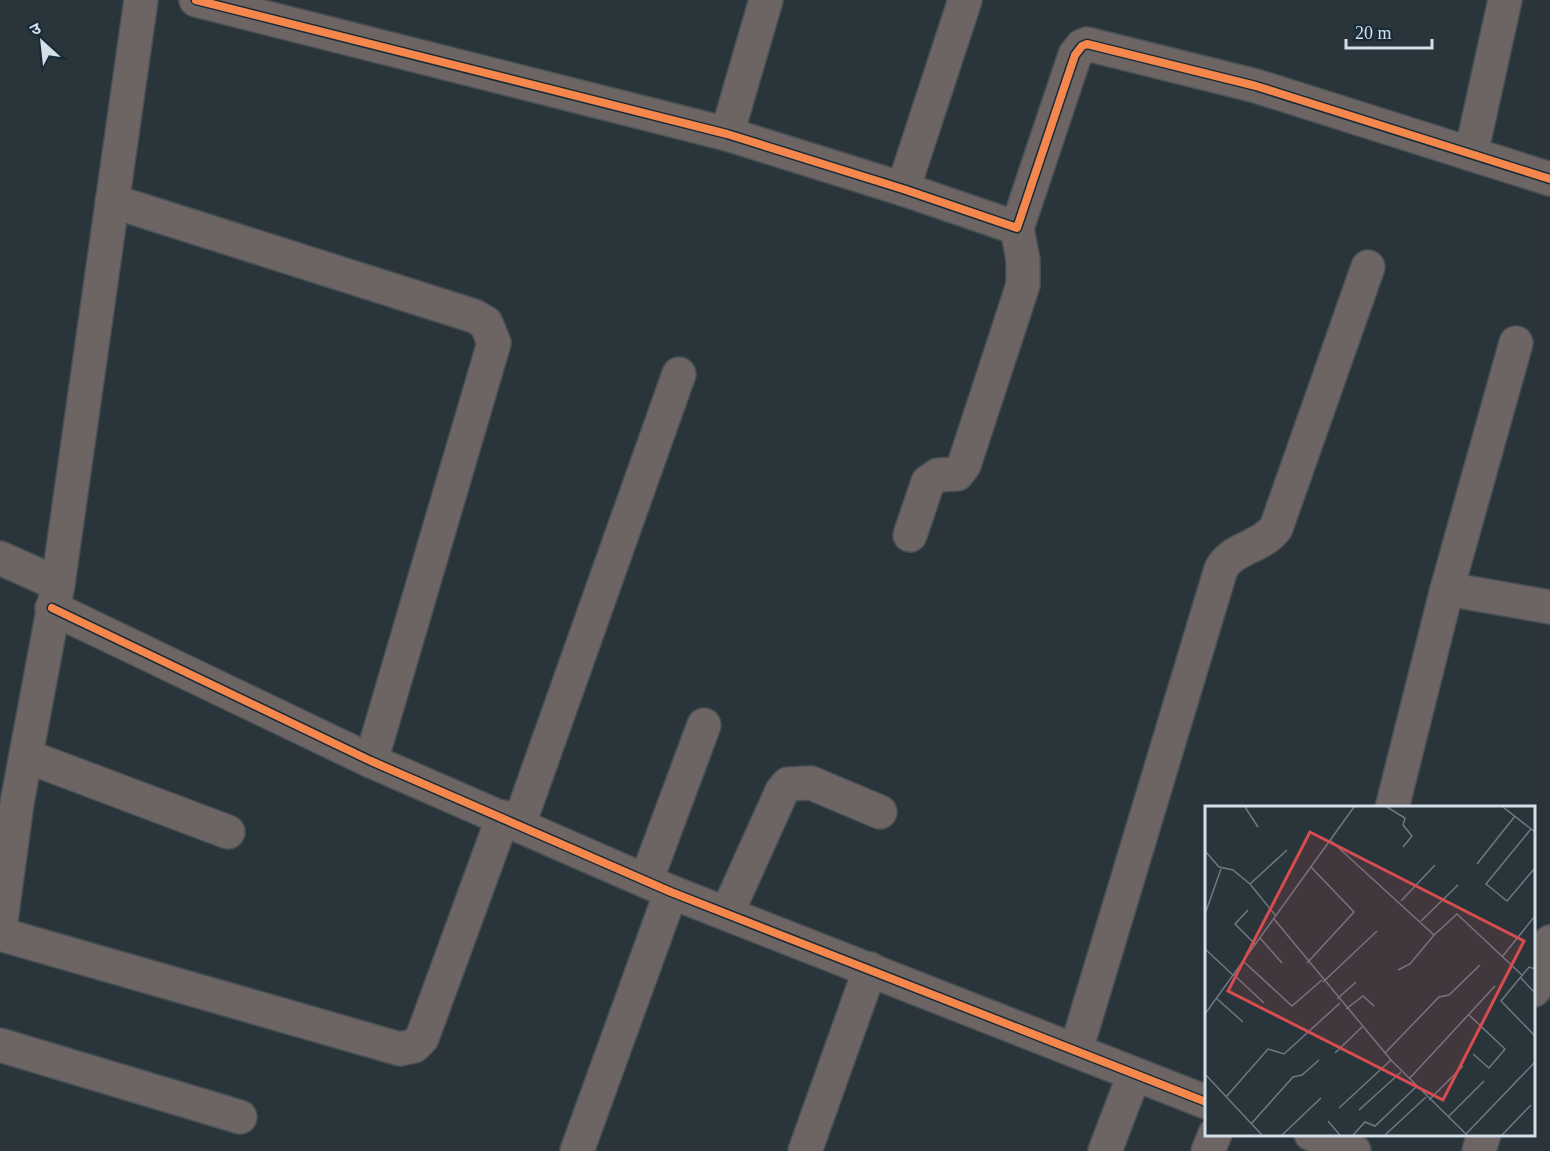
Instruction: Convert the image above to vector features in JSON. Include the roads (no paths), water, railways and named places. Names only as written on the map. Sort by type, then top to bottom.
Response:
[{"type":"street","points":[[0,928],[9,800],[26,756],[55,596],[141,0]]},
{"type":"street","points":[[196,0],[727,134],[903,189],[1017,228]]},
{"type":"street","points":[[727,134],[766,0]]},
{"type":"street","points":[[903,189],[965,0]]},
{"type":"street","points":[[1471,154],[1505,0]]},
{"type":"street","points":[[910,535],[928,482],[938,475],[957,474],[963,465],[1023,285],[1023,260],[1017,228],[1075,55],[1082,46],[1087,44],[1256,86],[1550,180]]},
{"type":"street","points":[[112,201],[474,316],[490,329],[494,343],[371,762]]},
{"type":"street","points":[[1076,1050],[1221,569],[1227,560],[1261,543],[1276,528],[1368,267]]},
{"type":"street","points":[[1392,806],[1447,589],[1516,342]]},
{"type":"street","points":[[0,934],[400,1049],[409,1048],[422,1038],[511,820],[679,374]]},
{"type":"street","points":[[0,558],[55,596],[371,762],[727,914],[1205,1102]]},
{"type":"street","points":[[1447,589],[1550,607]]},
{"type":"street","points":[[577,1151],[659,886],[704,725]]},
{"type":"street","points":[[26,756],[228,832]]},
{"type":"street","points":[[727,914],[782,791],[788,784],[811,783],[880,812]]},
{"type":"street","points":[[1535,984],[1550,942]]},
{"type":"street","points":[[806,1151],[870,969]]},
{"type":"street","points":[[0,1045],[240,1117]]},
{"type":"street","points":[[1105,1151],[1134,1075]]},
{"type":"street","points":[[1208,1151],[1214,1136]]},
{"type":"street","points":[[1316,1136],[1354,1151]]},
{"type":"street","points":[[1479,1151],[1484,1136]]}]
